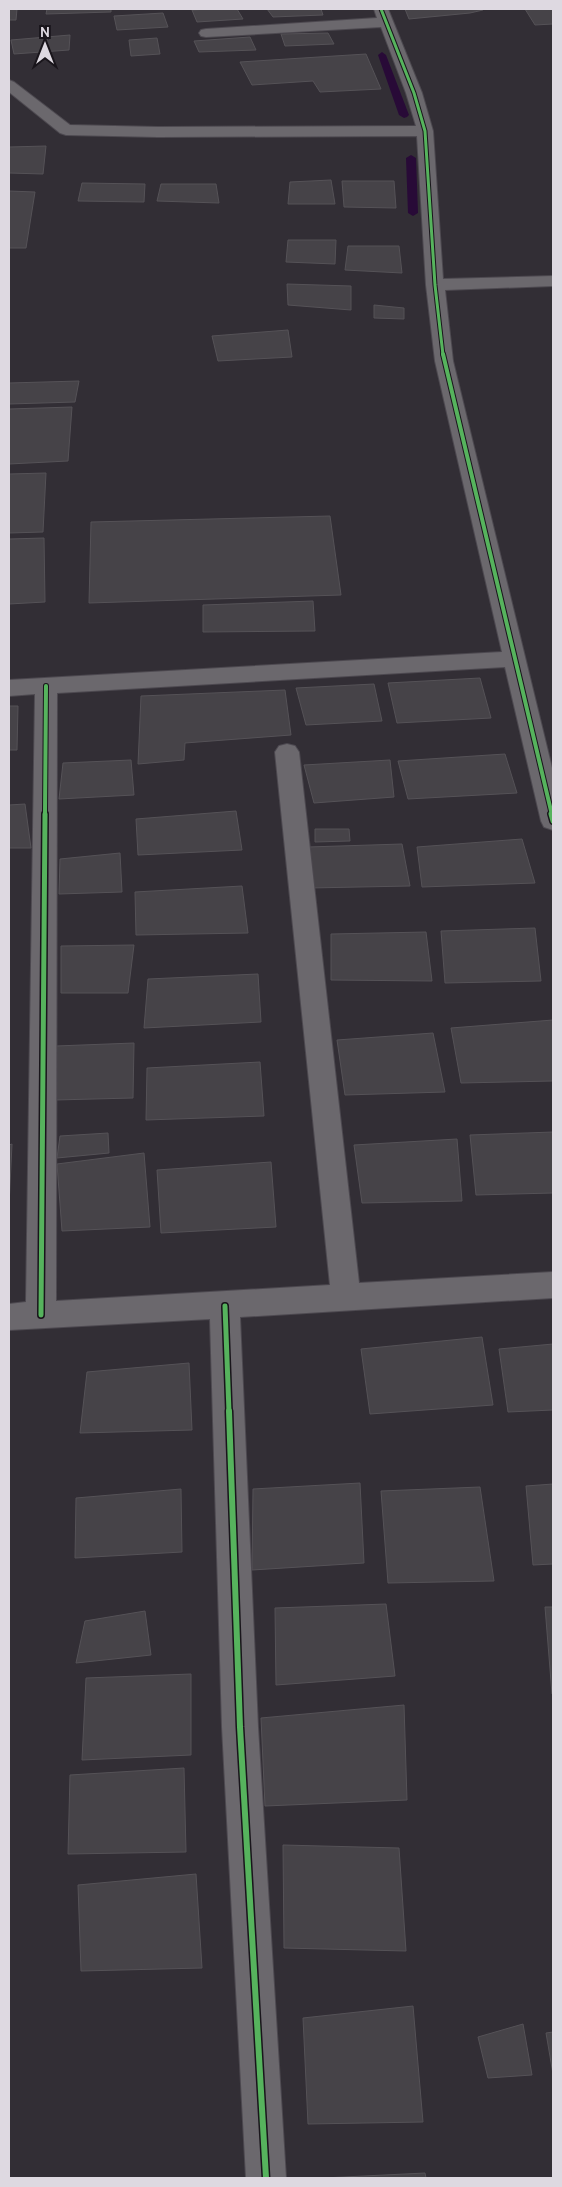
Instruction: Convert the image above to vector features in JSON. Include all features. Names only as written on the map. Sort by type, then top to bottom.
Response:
[{"type":"street","points":[[206,33],[384,16],[414,93],[425,131],[435,285],[444,361],[553,821]]},
{"type":"street","points":[[9,85],[66,130],[158,132],[425,131]]},
{"type":"street","points":[[435,285],[553,281]]},
{"type":"street","points":[[9,688],[516,659]]},
{"type":"street","points":[[41,1315],[46,686]]},
{"type":"street","points":[[287,752],[346,1298]]},
{"type":"street","points":[[9,1318],[553,1285]]},
{"type":"street","points":[[225,1306],[240,1727],[266,2178]]},
{"type":"building","points":[[9,9],[17,9],[16,20],[9,20]]},
{"type":"building","points":[[47,9],[111,9],[111,12],[46,14]]},
{"type":"building","points":[[237,9],[243,19],[197,22],[192,10]]},
{"type":"building","points":[[267,9],[321,9],[323,15],[273,17]]},
{"type":"building","points":[[405,9],[483,9],[483,10],[409,19]]},
{"type":"building","points":[[525,9],[553,9],[553,24],[535,25]]},
{"type":"building","points":[[163,13],[168,27],[117,30],[114,16]]},
{"type":"building","points":[[328,33],[334,44],[285,46],[281,34]]},
{"type":"building","points":[[70,35],[69,50],[14,54],[11,40]]},
{"type":"building","points":[[250,37],[256,50],[199,52],[194,41]]},
{"type":"building","points":[[157,38],[160,54],[131,56],[129,40]]},
{"type":"building","points":[[366,54],[381,89],[320,92],[313,81],[252,85],[240,62]]},
{"type":"building","points":[[46,146],[43,174],[9,173],[9,147]]},
{"type":"building","points":[[331,180],[335,204],[288,204],[290,182]]},
{"type":"building","points":[[342,181],[394,181],[396,208],[344,207]]},
{"type":"building","points":[[82,183],[145,184],[144,202],[78,201]]},
{"type":"building","points":[[161,184],[216,184],[219,203],[157,201]]},
{"type":"building","points":[[9,191],[35,192],[26,248],[9,248]]},
{"type":"building","points":[[288,240],[336,240],[335,264],[286,262]]},
{"type":"building","points":[[348,246],[399,246],[402,273],[345,270]]},
{"type":"building","points":[[287,284],[351,286],[351,310],[288,305]]},
{"type":"building","points":[[374,305],[404,308],[404,319],[374,318]]},
{"type":"building","points":[[288,330],[292,357],[218,361],[212,336]]},
{"type":"building","points":[[79,381],[75,402],[9,404],[9,383]]},
{"type":"building","points":[[72,407],[68,461],[9,464],[9,409]]},
{"type":"building","points":[[46,473],[43,532],[9,533],[9,474]]},
{"type":"building","points":[[330,516],[341,595],[89,603],[91,522]]},
{"type":"building","points":[[44,538],[45,602],[9,604],[9,539]]},
{"type":"building","points":[[313,601],[315,631],[203,632],[203,605]]},
{"type":"building","points":[[480,678],[491,718],[397,723],[388,683]]},
{"type":"building","points":[[374,684],[382,721],[306,725],[296,688]]},
{"type":"building","points":[[285,690],[291,735],[185,743],[184,760],[138,764],[141,696]]},
{"type":"building","points":[[9,706],[18,706],[17,750],[9,750]]},
{"type":"building","points":[[505,754],[517,793],[408,799],[398,761]]},
{"type":"building","points":[[131,760],[134,795],[59,799],[63,763]]},
{"type":"building","points":[[390,760],[394,797],[314,803],[304,765]]},
{"type":"building","points":[[25,804],[31,848],[9,848],[9,805]]},
{"type":"building","points":[[236,811],[242,850],[138,855],[136,819]]},
{"type":"building","points":[[315,829],[349,829],[350,841],[315,842]]},
{"type":"building","points":[[522,839],[535,883],[422,887],[417,847]]},
{"type":"building","points":[[402,844],[410,886],[309,888],[308,847]]},
{"type":"building","points":[[120,853],[122,892],[59,894],[60,859]]},
{"type":"building","points":[[242,886],[248,933],[136,935],[135,892]]},
{"type":"building","points":[[535,928],[541,981],[445,983],[441,931]]},
{"type":"building","points":[[426,932],[432,981],[331,980],[331,934]]},
{"type":"building","points":[[134,945],[128,993],[61,993],[61,946]]},
{"type":"building","points":[[258,974],[261,1022],[144,1028],[148,979]]},
{"type":"building","points":[[553,1020],[553,1081],[461,1083],[451,1028]]},
{"type":"building","points":[[433,1033],[445,1092],[345,1095],[337,1040]]},
{"type":"building","points":[[134,1043],[133,1098],[55,1100],[56,1046]]},
{"type":"building","points":[[260,1062],[264,1116],[146,1120],[147,1068]]},
{"type":"building","points":[[553,1132],[553,1193],[476,1195],[470,1135]]},
{"type":"building","points":[[108,1133],[109,1153],[57,1158],[60,1136]]},
{"type":"building","points":[[457,1139],[462,1201],[362,1203],[354,1145]]},
{"type":"building","points":[[12,1144],[9,1206],[9,1145]]},
{"type":"building","points":[[144,1153],[150,1227],[62,1231],[57,1164]]},
{"type":"building","points":[[271,1162],[276,1227],[161,1233],[157,1170]]},
{"type":"building","points":[[482,1337],[493,1405],[370,1414],[361,1349]]},
{"type":"building","points":[[553,1344],[553,1410],[508,1412],[499,1349]]},
{"type":"building","points":[[189,1363],[192,1430],[80,1433],[87,1372]]},
{"type":"building","points":[[360,1483],[364,1563],[252,1570],[253,1489]]},
{"type":"building","points":[[553,1484],[553,1564],[533,1565],[526,1486]]},
{"type":"building","points":[[480,1487],[494,1581],[388,1583],[381,1491]]},
{"type":"building","points":[[181,1489],[182,1552],[75,1558],[76,1498]]},
{"type":"building","points":[[386,1604],[395,1676],[276,1685],[275,1608]]},
{"type":"building","points":[[545,1607],[553,1607],[553,1694],[552,1694]]},
{"type":"building","points":[[145,1611],[151,1655],[76,1663],[85,1621]]},
{"type":"building","points":[[191,1674],[191,1755],[82,1760],[86,1678]]},
{"type":"building","points":[[404,1705],[407,1800],[265,1806],[261,1718]]},
{"type":"building","points":[[184,1768],[186,1852],[68,1854],[70,1775]]},
{"type":"building","points":[[283,1845],[399,1848],[406,1951],[284,1948]]},
{"type":"building","points":[[196,1874],[202,1968],[81,1971],[78,1885]]},
{"type":"building","points":[[413,2006],[423,2122],[308,2124],[303,2018]]},
{"type":"building","points":[[523,2024],[532,2075],[488,2078],[478,2037]]},
{"type":"building","points":[[553,2032],[553,2074],[546,2033]]},
{"type":"building","points":[[425,2173],[426,2178],[323,2178]]},
{"type":"waterway","points":[[382,55],[404,115]]},
{"type":"waterway","points":[[411,158],[413,213]]},
{"type":"cycle path","points":[[381,9],[414,93],[425,131],[435,285],[444,361],[553,821]]},
{"type":"cycle path","points":[[41,1315],[46,686]]},
{"type":"cycle path","points":[[225,1306],[240,1727],[266,2178]]}]
